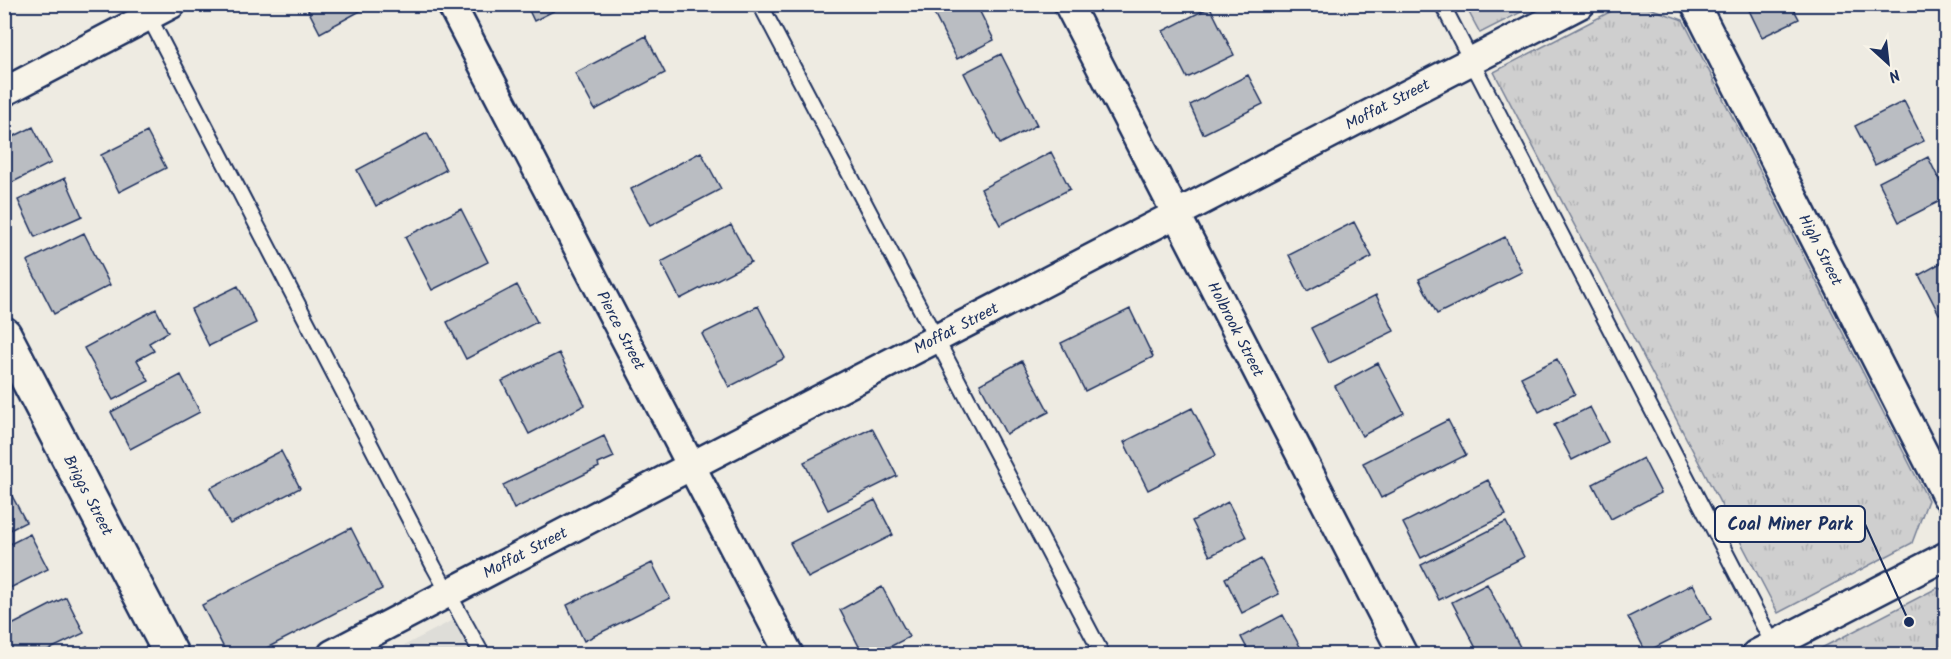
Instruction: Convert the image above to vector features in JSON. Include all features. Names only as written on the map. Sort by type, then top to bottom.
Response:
[{"type":"street","name":"Pierce Street","points":[[451,4],[789,654]]},
{"type":"street","name":"Holbrook Street","points":[[1068,4],[1403,654]]},
{"type":"street","name":"Moffat Street","points":[[332,654],[1581,4]]},
{"type":"street","name":"High Street","points":[[1695,4],[1947,496]]},
{"type":"street","points":[[4,92],[154,8]]},
{"type":"street","name":"Briggs Street","points":[[4,334],[171,654]]},
{"type":"street","points":[[1769,651],[1947,556]]},
{"type":"lane","points":[[760,4],[1101,654]]},
{"type":"lane","points":[[1442,4],[1769,651]]},
{"type":"lane","points":[[154,8],[449,593],[482,654]]},
{"type":"shaded area","points":[[455,619],[474,654],[388,654]]},
{"type":"green space","points":[[1465,5],[1535,5],[1480,33]]},
{"type":"green space","points":[[1623,5],[1641,5],[1683,20],[1928,500],[1912,543],[1778,613],[1494,72]]},
{"type":"green space","points":[[1937,588],[1946,590],[1946,654],[1810,654]]},
{"type":"building","points":[[305,4],[373,4],[320,33]]},
{"type":"building","points":[[526,4],[567,4],[534,21]]},
{"type":"building","points":[[929,4],[976,4],[994,40],[957,59]]},
{"type":"building","points":[[1746,4],[1791,4],[1799,19],[1762,37]]},
{"type":"building","points":[[1210,7],[1234,55],[1187,78],[1163,31]]},
{"type":"building","points":[[646,36],[665,73],[595,110],[575,73]]},
{"type":"building","points":[[1001,54],[1037,125],[1000,144],[964,73]]},
{"type":"building","points":[[1248,75],[1263,104],[1203,134],[1190,105]]},
{"type":"building","points":[[1904,101],[1924,141],[1875,165],[1855,126]]},
{"type":"building","points":[[33,127],[51,163],[5,186],[4,141]]},
{"type":"building","points":[[147,132],[166,168],[119,192],[101,155]]},
{"type":"building","points":[[427,133],[446,170],[376,206],[357,170]]},
{"type":"building","points":[[701,152],[721,189],[650,226],[631,189]]},
{"type":"building","points":[[1051,152],[1070,189],[1000,225],[981,189]]},
{"type":"building","points":[[1928,157],[1946,198],[1899,222],[1879,182]]},
{"type":"building","points":[[65,178],[82,216],[35,237],[18,200]]},
{"type":"building","points":[[461,209],[488,262],[432,290],[405,237]]},
{"type":"building","points":[[1354,222],[1372,257],[1307,291],[1289,255]]},
{"type":"building","points":[[731,225],[751,262],[680,299],[661,262]]},
{"type":"building","points":[[84,233],[110,285],[54,314],[27,261]]},
{"type":"building","points":[[1505,237],[1522,272],[1437,314],[1419,279]]},
{"type":"building","points":[[1946,260],[1946,310],[1939,314],[1919,275]]},
{"type":"building","points":[[517,285],[537,322],[466,359],[447,322]]},
{"type":"building","points":[[238,286],[256,323],[209,346],[191,309]]},
{"type":"building","points":[[1376,295],[1394,331],[1329,363],[1311,328]]},
{"type":"building","points":[[758,306],[785,358],[729,387],[702,334]]},
{"type":"building","points":[[156,309],[168,332],[149,343],[154,351],[137,360],[149,381],[113,400],[84,348]]},
{"type":"building","points":[[1130,309],[1153,357],[1085,391],[1061,343]]},
{"type":"building","points":[[559,353],[585,405],[529,434],[502,381]]},
{"type":"building","points":[[1557,359],[1575,394],[1539,412],[1521,377]]},
{"type":"building","points":[[1022,361],[1049,412],[1006,434],[980,384]]},
{"type":"building","points":[[1378,363],[1404,413],[1362,436],[1335,386]]},
{"type":"building","points":[[181,375],[200,412],[130,449],[111,412]]},
{"type":"building","points":[[1590,407],[1608,442],[1572,460],[1554,425]]},
{"type":"building","points":[[1192,408],[1216,455],[1148,490],[1124,442]]},
{"type":"building","points":[[1448,420],[1466,455],[1381,498],[1363,463]]},
{"type":"building","points":[[872,428],[897,476],[828,510],[804,462]]},
{"type":"building","points":[[604,436],[614,457],[598,464],[599,467],[514,509],[503,485]]},
{"type":"building","points":[[281,451],[300,488],[230,524],[210,488]]},
{"type":"building","points":[[1643,458],[1661,493],[1611,519],[1593,484]]},
{"type":"building","points":[[1488,480],[1506,515],[1421,558],[1403,523]]},
{"type":"building","points":[[11,494],[26,522],[4,533],[4,497]]},
{"type":"building","points":[[875,500],[893,535],[808,578],[790,543]]},
{"type":"building","points":[[1228,502],[1246,537],[1210,556],[1192,521]]},
{"type":"building","points":[[1506,522],[1524,557],[1439,600],[1421,565]]},
{"type":"building","points":[[351,528],[382,589],[255,654],[227,654],[202,605]]},
{"type":"building","points":[[30,534],[48,569],[4,591],[4,547]]},
{"type":"building","points":[[1261,559],[1279,594],[1242,613],[1225,578]]},
{"type":"building","points":[[652,563],[670,598],[584,641],[567,605]]},
{"type":"building","points":[[1487,584],[1520,647],[1507,654],[1479,654],[1452,602]]},
{"type":"building","points":[[1693,584],[1711,619],[1646,652],[1628,617]]},
{"type":"building","points":[[882,587],[909,637],[876,654],[863,654],[840,610]]},
{"type":"building","points":[[66,597],[84,633],[40,654],[6,654],[4,629]]},
{"type":"building","points":[[1283,615],[1304,654],[1250,654],[1241,637]]},
{"type":"building","points":[[87,646],[92,654],[70,654]]},
{"type":"place","name":"Coal Miner Park","points":[[1909,622]]}]
